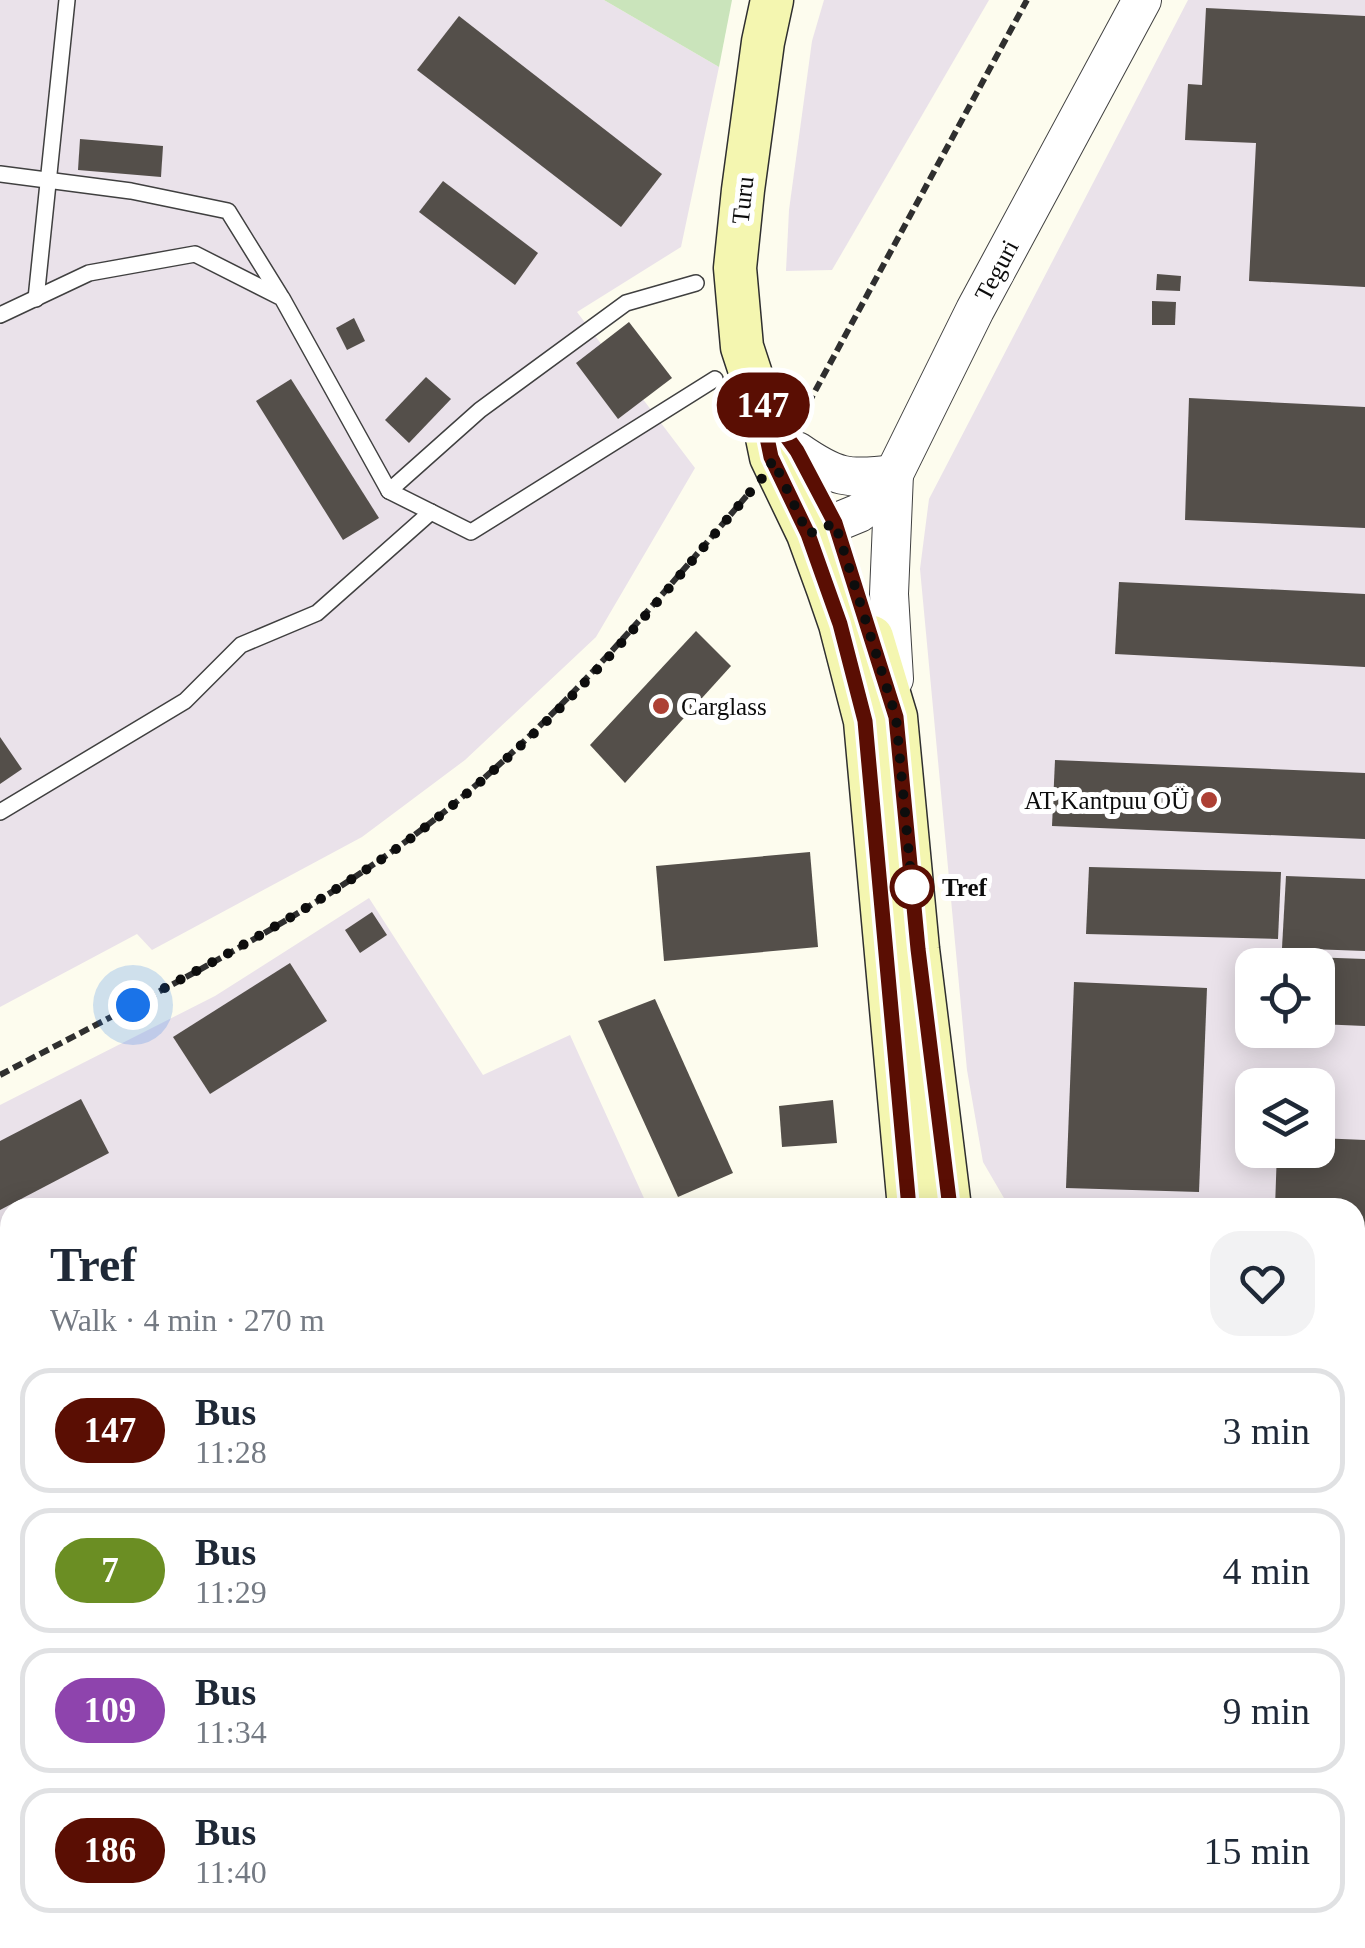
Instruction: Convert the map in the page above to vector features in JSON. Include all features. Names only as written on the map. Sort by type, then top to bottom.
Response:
[{"type":"main road","name":"Turu","points":[[772,0],[763,42],[735,268],[742,346],[759,399],[821,529],[896,717],[918,949],[949,1198]]},
{"type":"main road","name":"Turu","points":[[821,529],[865,721],[908,1198]]},
{"type":"street","name":"Teguri","points":[[821,529],[876,501],[894,474],[975,310],[1142,0]]},
{"type":"street","points":[[786,450],[845,477],[894,474],[888,594],[896,717]]},
{"type":"lane","points":[[36,298],[67,0]]},
{"type":"lane","points":[[0,174],[131,191],[228,211],[282,298],[390,491],[470,532],[715,378]]},
{"type":"lane","points":[[0,315],[89,274],[196,254],[282,298]]},
{"type":"lane","points":[[390,491],[480,410],[626,303],[696,282]]},
{"type":"lane","points":[[0,812],[185,701],[242,644],[317,613],[432,512]]},
{"type":"path","points":[[0,1075],[232,952],[372,866],[531,737],[598,667],[786,450],[1027,0]]},
{"type":"shaded area","points":[[0,0],[604,0],[719,67],[681,247],[577,312],[695,468],[596,637],[465,760],[362,837],[152,950],[137,934],[0,1007]]},
{"type":"shaded area","points":[[824,0],[989,0],[832,270],[786,271],[789,210],[812,41]]},
{"type":"shaded area","points":[[1188,0],[1365,0],[1365,1198],[1004,1198],[983,1162],[967,1070],[920,569],[929,499]]},
{"type":"shaded area","points":[[369,898],[483,1075],[570,1035],[644,1198],[0,1198],[0,1105],[215,996]]},
{"type":"green space","points":[[604,0],[732,0],[719,67]]},
{"type":"building","points":[[1206,8],[1365,16],[1365,287],[1249,281],[1256,143],[1185,140],[1188,84],[1202,85]]},
{"type":"building","points":[[459,16],[662,174],[621,227],[417,70]]},
{"type":"building","points":[[80,139],[163,146],[161,177],[78,170]]},
{"type":"building","points":[[443,181],[538,253],[515,285],[419,212]]},
{"type":"building","points":[[1157,274],[1181,276],[1180,291],[1156,290]]},
{"type":"building","points":[[1152,301],[1176,302],[1175,325],[1152,325]]},
{"type":"building","points":[[354,318],[365,341],[347,350],[336,328]]},
{"type":"building","points":[[629,322],[672,378],[618,419],[576,363]]},
{"type":"building","points":[[426,377],[451,399],[409,443],[385,420]]},
{"type":"building","points":[[291,379],[379,518],[343,540],[256,401]]},
{"type":"building","points":[[1189,398],[1365,407],[1365,528],[1185,520]]},
{"type":"building","points":[[1119,582],[1365,594],[1365,667],[1115,654]]},
{"type":"building","name":"Carglass","points":[[696,631],[731,666],[625,783],[590,745]]},
{"type":"building","points":[[0,737],[22,769],[0,784]]},
{"type":"building","name":"AT Kantpuu OÜ","points":[[1055,760],[1365,773],[1365,839],[1052,826]]},
{"type":"building","points":[[810,852],[818,947],[664,961],[656,866]]},
{"type":"building","points":[[1089,867],[1281,872],[1278,939],[1086,934]]},
{"type":"building","points":[[1286,876],[1365,879],[1365,951],[1282,948]]},
{"type":"building","points":[[372,912],[387,935],[360,953],[345,930]]},
{"type":"building","points":[[1335,958],[1365,959],[1365,1026],[1335,1025]]},
{"type":"building","points":[[290,963],[327,1021],[210,1094],[173,1037]]},
{"type":"building","points":[[1074,982],[1207,988],[1199,1192],[1066,1188]]},
{"type":"building","points":[[655,999],[733,1173],[678,1197],[598,1021]]},
{"type":"building","points":[[81,1099],[109,1153],[23,1198],[0,1198],[0,1141]]},
{"type":"building","points":[[833,1100],[837,1143],[782,1147],[779,1106]]},
{"type":"building","points":[[1335,1139],[1365,1140],[1365,1198],[1275,1198],[1276,1168],[1335,1168]]},
{"type":"bus line","name":"147","points":[[908,1198],[865,721],[840,624],[808,534],[771,457],[759,399],[797,451],[835,523],[896,717],[918,949],[949,1198]]},
{"type":"place","name":"Carglass","points":[[661,706]]},
{"type":"place","name":"AT Kantpuu OÜ","points":[[1209,800]]},
{"type":"place","name":"Tref","points":[[912,887]]},
{"type":"route","points":[[133,1005],[232,952],[372,866],[449,807],[531,737],[598,667],[764,476],[773,460],[808,534],[835,523],[850,566],[896,717],[912,887]]}]
